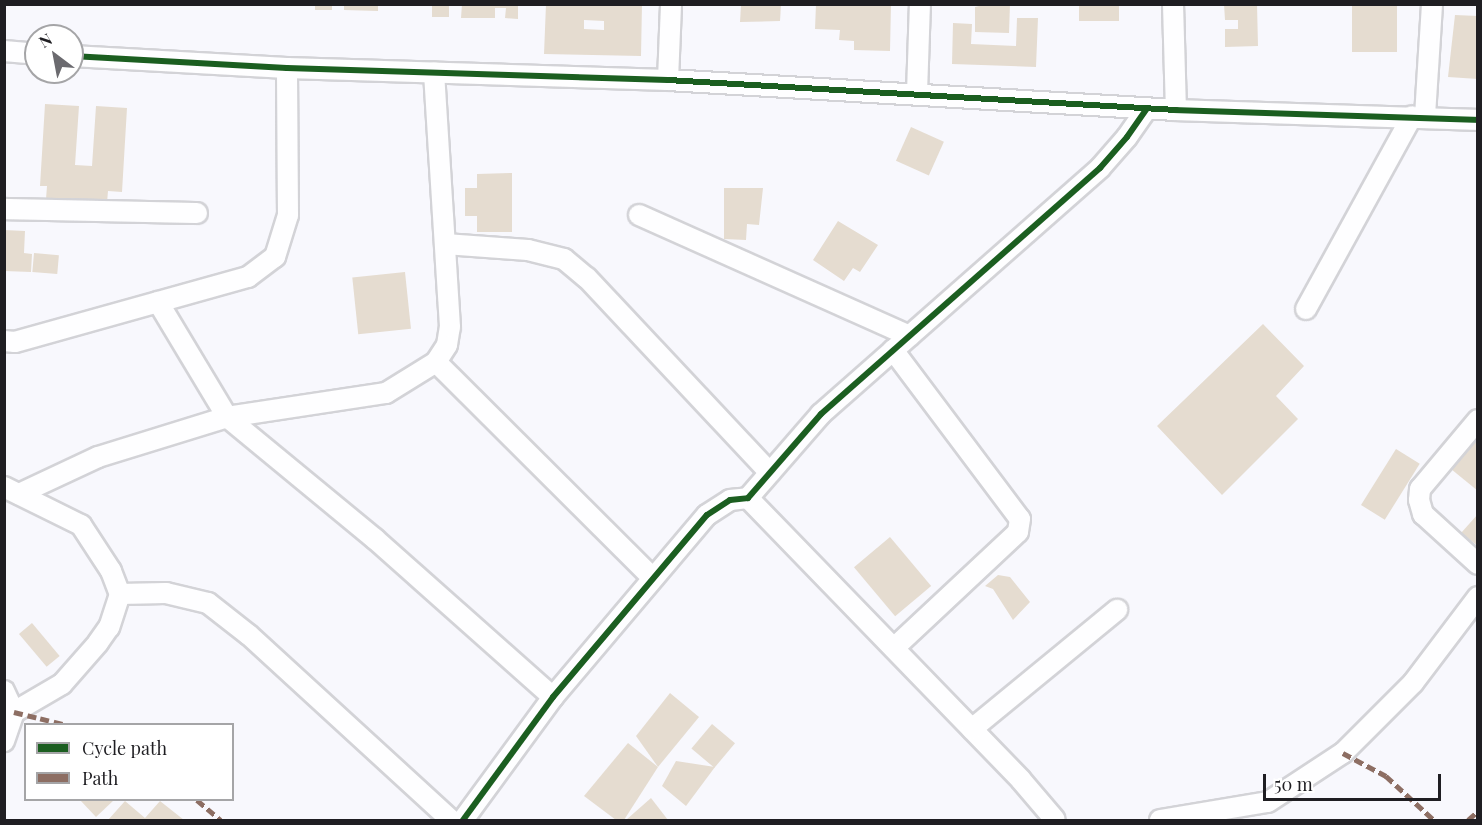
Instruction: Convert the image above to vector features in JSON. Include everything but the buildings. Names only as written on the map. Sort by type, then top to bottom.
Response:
[{"type":"street","points":[[668,80],[671,4]]},
{"type":"street","points":[[917,93],[920,4]]},
{"type":"street","points":[[1173,4],[1176,110]]},
{"type":"street","points":[[1306,309],[1418,116],[1432,4]]},
{"type":"street","points":[[4,51],[24,53]]},
{"type":"street","points":[[84,57],[287,68],[668,80],[1176,110],[1418,116],[1474,124]]},
{"type":"street","points":[[4,341],[15,342],[248,277],[274,257],[288,215],[287,68]]},
{"type":"street","points":[[12,491],[98,457],[227,417],[386,393],[436,362],[447,345],[450,327],[434,73]]},
{"type":"street","points":[[463,820],[553,697],[707,515],[730,500],[748,498],[821,414],[1100,168],[1127,137],[1147,108]]},
{"type":"street","points":[[4,209],[197,213]]},
{"type":"street","points":[[639,215],[909,336]]},
{"type":"street","points":[[445,244],[528,250],[564,259],[587,278],[770,473]]},
{"type":"street","points":[[158,302],[227,417],[375,539],[553,697]]},
{"type":"street","points":[[893,350],[1020,519],[1017,532],[894,648]]},
{"type":"street","points":[[436,362],[653,578]]},
{"type":"street","points":[[1478,420],[1420,489],[1419,500],[1423,514],[1478,564]]},
{"type":"street","points":[[4,741],[14,712],[62,684],[84,660],[110,627],[120,594],[111,571],[81,525],[12,491]]},
{"type":"street","points":[[748,498],[972,729],[1055,820]]},
{"type":"street","points":[[120,594],[166,593],[208,603],[249,635],[451,820]]},
{"type":"street","points":[[1160,820],[1268,802],[1343,753],[1413,683],[1478,597]]},
{"type":"street","points":[[972,729],[1117,610]]},
{"type":"street","points":[[4,691],[14,712]]},
{"type":"marked path","points":[[14,712],[59,723]]},
{"type":"marked path","points":[[1343,753],[1386,776],[1434,820]]},
{"type":"marked path","points":[[198,801],[221,820]]},
{"type":"marked path","points":[[1468,820],[1478,811]]},
{"type":"cycle path","points":[[84,57],[287,68],[668,80],[1176,110],[1478,120]]},
{"type":"cycle path","points":[[463,820],[553,697],[707,515],[730,500],[748,498],[821,414],[1100,168],[1127,137],[1147,108]]}]
